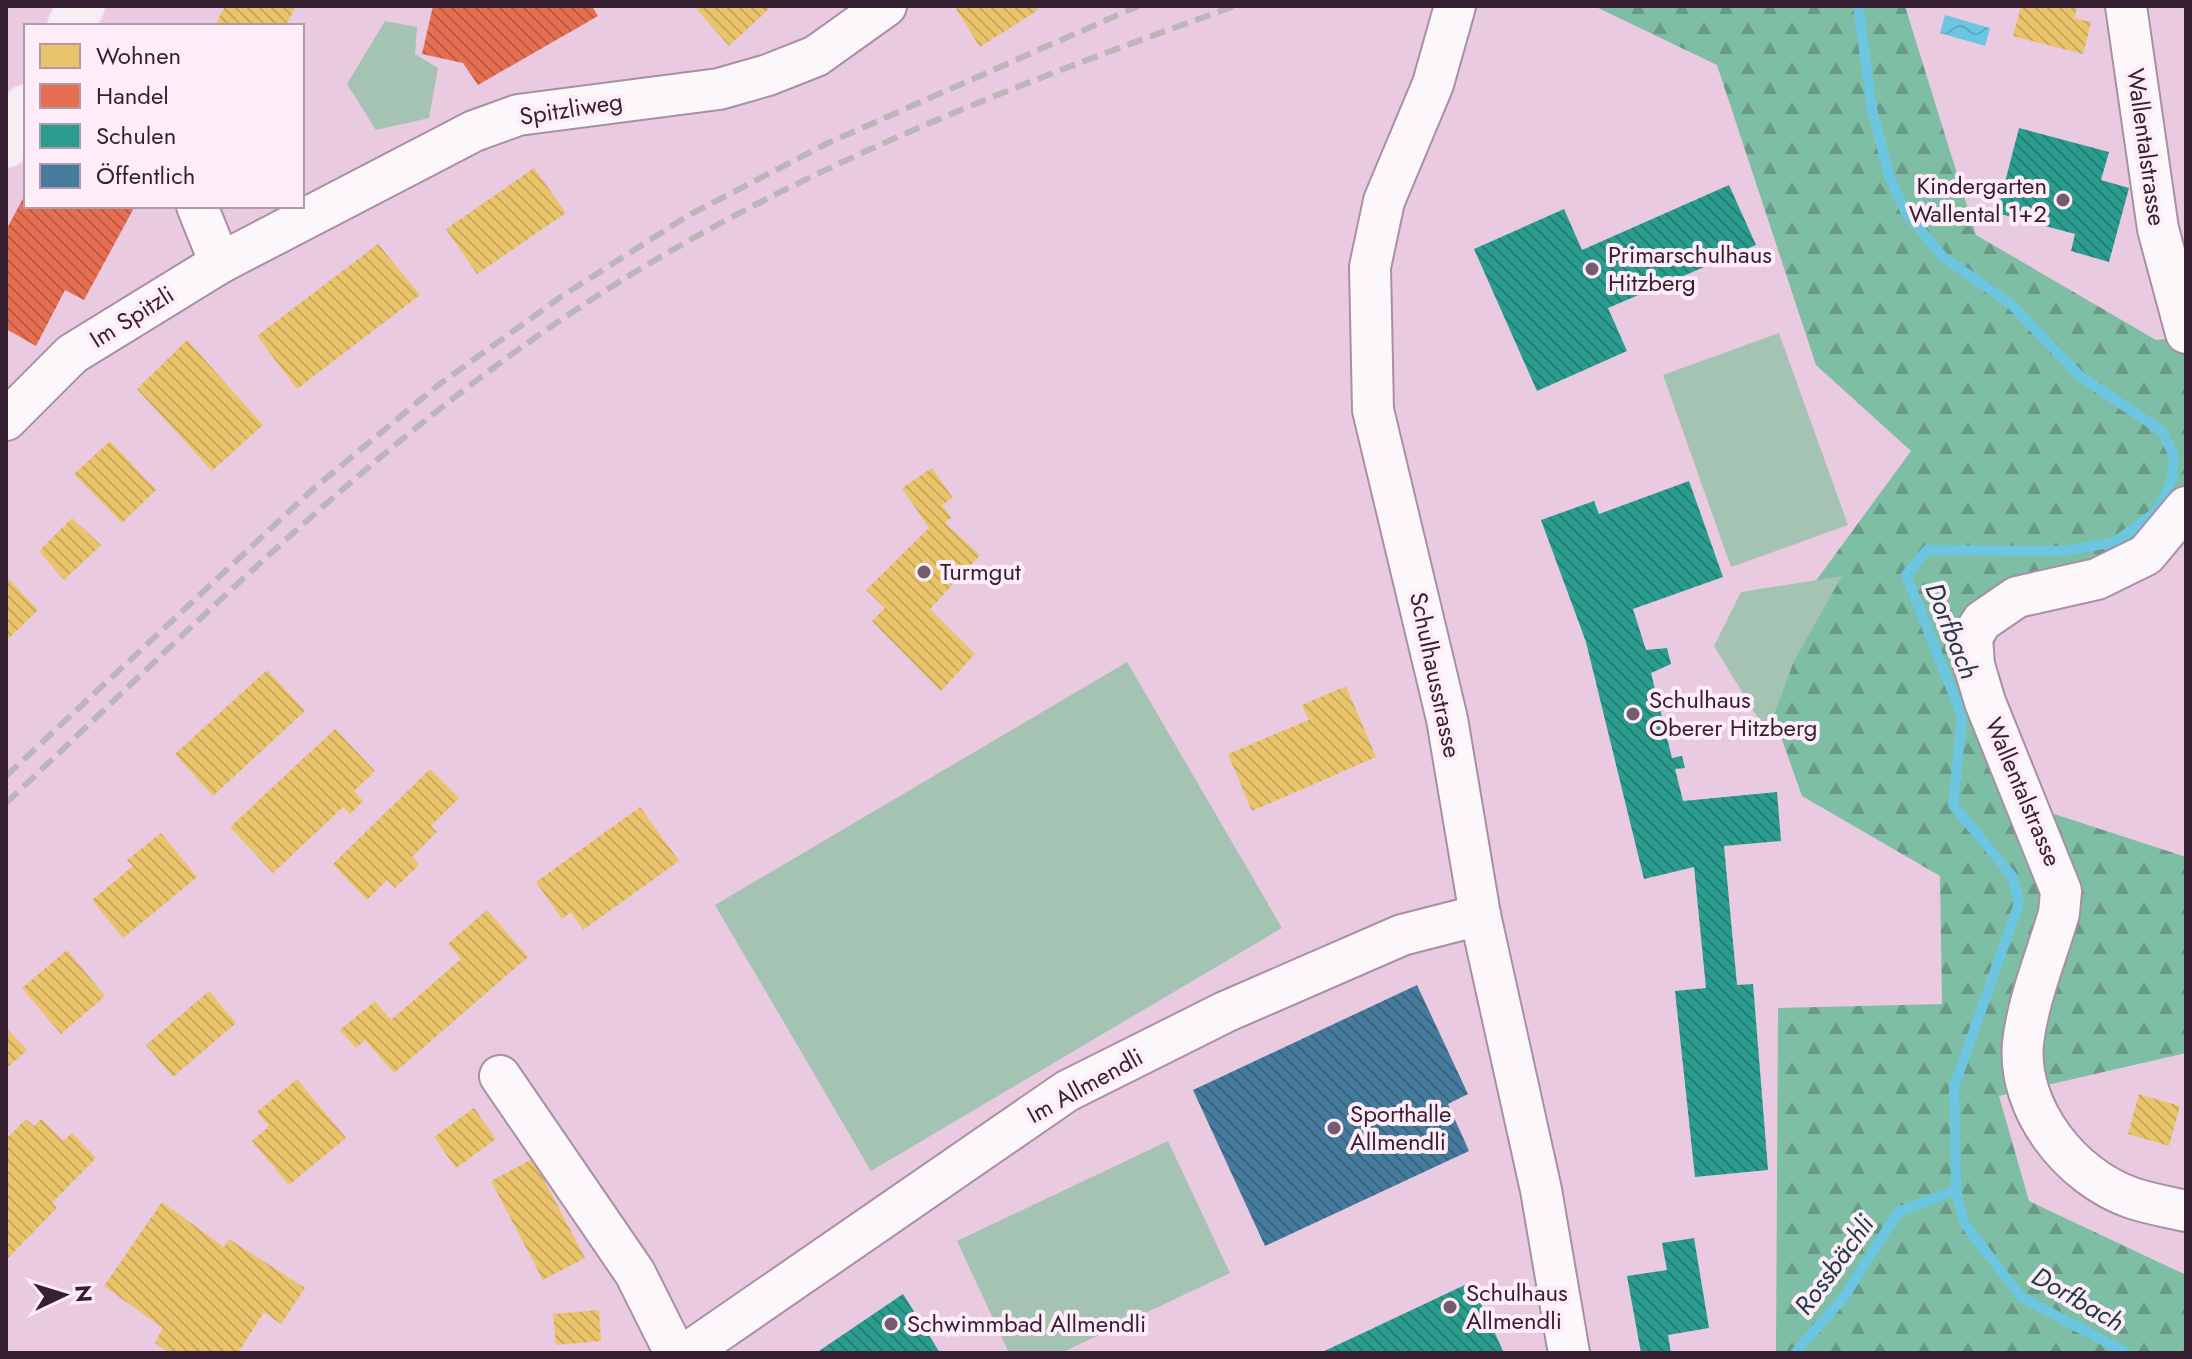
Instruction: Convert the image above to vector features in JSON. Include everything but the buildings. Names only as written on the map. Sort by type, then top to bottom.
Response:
[{"type":"main road","points":[[72,24],[81,6]]},
{"type":"main road","points":[[6,144],[24,112]]},
{"type":"street","name":"Spitzliweg","points":[[220,263],[474,131],[518,115],[719,89],[768,75],[816,56],[886,6]]},
{"type":"street","name":"Schulhausstrasse","points":[[1455,6],[1433,84],[1384,201],[1373,254],[1373,410],[1447,719],[1480,915],[1541,1190],[1569,1353]]},
{"type":"street","name":"Wallentalstrasse","points":[[2126,6],[2158,229],[2186,333]]},
{"type":"street","points":[[198,208],[220,263]]},
{"type":"street","name":"Im Spitzli","points":[[6,420],[72,354],[220,263]]},
{"type":"street","name":"Wallentalstrasse","points":[[2186,507],[2146,555],[2097,579],[2017,597],[1982,621],[1972,637],[1974,665],[1985,702],[2061,891],[2059,913],[2023,1044],[2027,1090],[2052,1136],[2069,1157],[2098,1180],[2131,1197],[2186,1211]]},
{"type":"street","name":"Im Allmendli","points":[[687,1353],[1067,1091],[1225,1012],[1402,935],[1480,915]]},
{"type":"street","points":[[500,1076],[635,1273],[675,1353]]},
{"type":"green space","points":[[1594,6],[1905,6],[1976,235],[2156,340],[2186,337],[2186,526],[2012,594],[1975,700],[2014,801],[2186,857],[2186,1053],[1999,1096],[2029,1201],[2186,1275],[2186,1353],[1776,1353],[1778,1008],[1942,1004],[1940,876],[1802,796],[1755,664],[1911,451],[1816,365],[1717,65]]},
{"type":"green space","points":[[385,21],[417,27],[415,54],[438,68],[429,118],[376,130],[347,84]]},
{"type":"green space","points":[[1779,333],[1848,525],[1731,567],[1663,375]]},
{"type":"green space","points":[[1842,576],[1794,661],[1767,733],[1714,646],[1741,592]]},
{"type":"green space","points":[[1127,662],[1282,928],[871,1171],[715,905]]},
{"type":"green space","points":[[1168,1141],[1230,1273],[1061,1353],[1009,1353],[957,1241]]},
{"type":"water","points":[[1945,15],[1990,28],[1985,46],[1940,33]]},
{"type":"waterway","name":"Dorfbach","points":[[1858,6],[1872,109],[1889,175],[1905,211],[1943,257],[2011,304],[2081,377],[2162,431],[2174,456],[2172,479],[2157,511],[2115,542],[2063,551],[1927,550],[1906,575],[1962,716],[1953,805],[2012,876],[2019,903],[1954,1087],[1956,1190],[1964,1223],[2021,1297],[2127,1353]]},
{"type":"waterway","name":"Rossbächli","points":[[1795,1353],[1844,1297],[1898,1212],[1956,1190]]},
{"type":"railway","points":[[6,776],[312,490],[437,386],[562,296],[689,215],[828,143],[1138,6]]},
{"type":"railway","points":[[6,803],[211,609],[350,483],[497,365],[574,311],[651,262],[730,218],[895,138],[1064,69],[1235,6]]},
{"type":"place","name":"Kindergarten Wallental 1+2","points":[[2063,200]]},
{"type":"place","name":"Primarschulhaus Hitzberg","points":[[1592,269]]},
{"type":"place","name":"Turmgut","points":[[924,572]]},
{"type":"place","name":"Schulhaus Oberer Hitzberg","points":[[1633,714]]},
{"type":"place","name":"Sporthalle Allmendli","points":[[1334,1128]]},
{"type":"place","name":"Schulhaus Allmendli","points":[[1450,1307]]},
{"type":"place","name":"Schwimmbad Allmendli","points":[[891,1324]]}]
